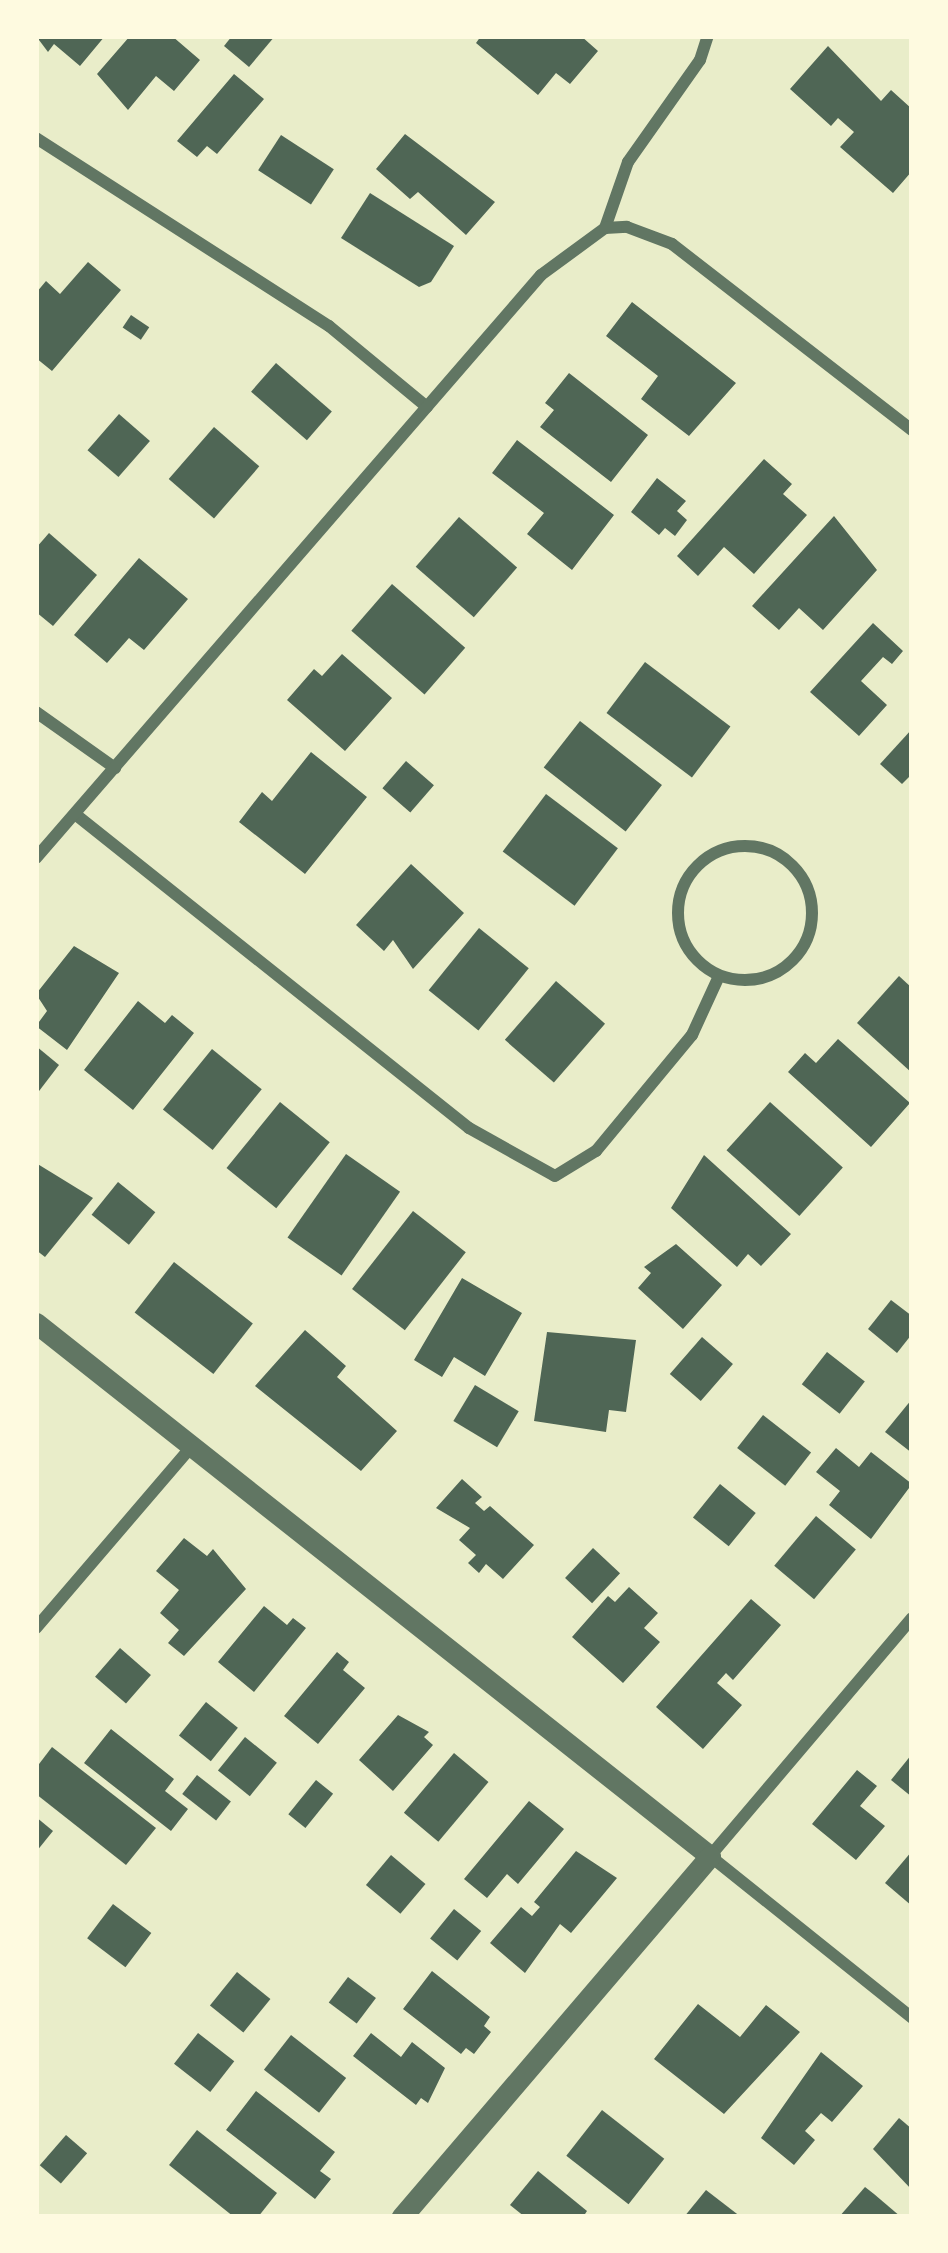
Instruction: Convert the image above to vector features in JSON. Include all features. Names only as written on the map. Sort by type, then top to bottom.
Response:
[{"type":"street","points":[[605,228],[628,162],[700,60],[708,36]]},
{"type":"street","points":[[36,138],[329,326],[427,407]]},
{"type":"street","points":[[36,859],[541,275],[605,228],[627,226],[672,244],[912,430]]},
{"type":"street","points":[[36,712],[115,768]]},
{"type":"street","points":[[75,814],[469,1128],[555,1176],[596,1151],[692,1035],[719,976]]},
{"type":"street","points":[[762,848],[799,872],[809,892],[809,936],[782,970],[762,979],[719,976],[686,946],[678,903],[685,881],[717,851],[762,848]]},
{"type":"street","points":[[36,1323],[912,2018]]},
{"type":"street","points":[[36,1628],[194,1444]]},
{"type":"street","points":[[402,2217],[912,1618]]},
{"type":"building","points":[[36,36],[105,36],[80,66],[54,44],[48,52]]},
{"type":"building","points":[[130,36],[172,36],[200,60],[174,91],[156,76],[128,110],[97,74]]},
{"type":"building","points":[[232,36],[275,36],[249,67],[224,46]]},
{"type":"building","points":[[481,36],[581,36],[598,51],[570,84],[556,73],[538,95],[476,43]]},
{"type":"building","points":[[828,46],[881,101],[891,90],[912,109],[912,171],[893,193],[840,147],[854,132],[838,118],[831,126],[790,89]]},
{"type":"building","points":[[234,74],[264,99],[217,154],[207,146],[197,157],[177,141]]},
{"type":"building","points":[[405,134],[495,202],[466,235],[418,192],[410,199],[376,169]]},
{"type":"building","points":[[281,135],[334,169],[311,205],[258,170]]},
{"type":"building","points":[[370,193],[454,246],[431,282],[419,287],[341,238]]},
{"type":"building","points":[[88,262],[121,290],[52,371],[36,358],[36,293],[46,281],[60,294]]},
{"type":"building","points":[[632,302],[736,383],[689,436],[641,399],[658,376],[606,336]]},
{"type":"building","points":[[131,315],[149,327],[141,340],[123,327]]},
{"type":"building","points":[[276,363],[332,412],[307,440],[251,392]]},
{"type":"building","points":[[569,373],[648,435],[611,482],[540,427],[554,410],[545,403]]},
{"type":"building","points":[[119,414],[150,441],[118,477],[88,450]]},
{"type":"building","points":[[214,427],[259,466],[214,518],[169,479]]},
{"type":"building","points":[[517,440],[614,515],[572,570],[527,534],[544,513],[492,473]]},
{"type":"building","points":[[764,459],[792,484],[783,494],[807,515],[754,574],[724,547],[698,576],[677,556]]},
{"type":"building","points":[[657,478],[686,501],[677,511],[687,520],[675,536],[665,528],[659,535],[631,512]]},
{"type":"building","points":[[834,516],[877,570],[823,630],[799,608],[779,630],[752,606]]},
{"type":"building","points":[[459,517],[517,568],[474,617],[416,567]]},
{"type":"building","points":[[49,533],[97,575],[53,626],[36,612],[36,548]]},
{"type":"building","points":[[139,558],[188,599],[144,650],[129,638],[107,663],[74,635]]},
{"type":"building","points":[[392,584],[465,648],[425,694],[351,631]]},
{"type":"building","points":[[873,623],[903,651],[892,664],[883,657],[861,681],[887,705],[859,736],[810,692]]},
{"type":"building","points":[[342,654],[392,698],[345,751],[287,700],[314,669],[322,676]]},
{"type":"building","points":[[645,662],[730,726],[692,778],[606,713]]},
{"type":"building","points":[[580,721],[662,785],[626,832],[544,767]]},
{"type":"building","points":[[912,729],[912,774],[902,784],[880,764]]},
{"type":"building","points":[[311,752],[367,797],[305,874],[239,822],[262,792],[272,801]]},
{"type":"building","points":[[406,761],[434,785],[410,812],[382,788]]},
{"type":"building","points":[[546,794],[618,848],[575,906],[503,852]]},
{"type":"building","points":[[411,864],[464,913],[413,969],[393,940],[384,951],[356,925]]},
{"type":"building","points":[[479,928],[529,968],[478,1030],[429,990]]},
{"type":"building","points":[[74,946],[119,973],[67,1050],[36,1026],[47,1011],[36,994]]},
{"type":"building","points":[[899,976],[912,988],[912,1073],[857,1023]]},
{"type":"building","points":[[556,981],[605,1024],[554,1083],[505,1040]]},
{"type":"building","points":[[138,1001],[165,1023],[172,1015],[194,1033],[133,1110],[84,1070]]},
{"type":"building","points":[[838,1039],[910,1103],[871,1147],[788,1072],[805,1053],[816,1063]]},
{"type":"building","points":[[36,1046],[59,1065],[36,1095]]},
{"type":"building","points":[[212,1049],[262,1089],[213,1150],[163,1110]]},
{"type":"building","points":[[280,1102],[330,1142],[276,1208],[227,1168]]},
{"type":"building","points":[[770,1102],[843,1168],[799,1216],[727,1150]]},
{"type":"building","points":[[346,1154],[400,1192],[342,1275],[287,1238]]},
{"type":"building","points":[[704,1155],[791,1234],[761,1266],[748,1254],[737,1267],[671,1208]]},
{"type":"building","points":[[36,1163],[93,1198],[45,1257],[36,1250]]},
{"type":"building","points":[[118,1182],[155,1212],[129,1245],[92,1215]]},
{"type":"building","points":[[413,1211],[466,1252],[405,1330],[352,1289]]},
{"type":"building","points":[[676,1244],[722,1285],[683,1329],[638,1288],[651,1273],[644,1267]]},
{"type":"building","points":[[174,1262],[253,1324],[213,1374],[135,1312]]},
{"type":"building","points":[[462,1278],[522,1313],[485,1376],[454,1357],[442,1377],[414,1360]]},
{"type":"building","points":[[891,1300],[912,1316],[912,1334],[897,1353],[868,1329]]},
{"type":"building","points":[[305,1330],[346,1366],[337,1377],[397,1431],[361,1471],[255,1386]]},
{"type":"building","points":[[547,1332],[636,1340],[626,1412],[609,1410],[606,1432],[534,1421]]},
{"type":"building","points":[[702,1337],[733,1364],[701,1401],[670,1374]]},
{"type":"building","points":[[827,1352],[865,1382],[840,1414],[802,1384]]},
{"type":"building","points":[[475,1385],[519,1411],[497,1447],[453,1421]]},
{"type":"building","points":[[912,1399],[912,1453],[885,1432]]},
{"type":"building","points":[[763,1415],[811,1453],[785,1486],[737,1448]]},
{"type":"building","points":[[836,1448],[859,1467],[871,1452],[912,1484],[871,1539],[829,1505],[840,1491],[816,1472]]},
{"type":"building","points":[[462,1479],[482,1497],[475,1503],[484,1511],[490,1506],[534,1545],[503,1579],[486,1564],[479,1573],[468,1563],[476,1555],[459,1540],[470,1528],[436,1508]]},
{"type":"building","points":[[720,1484],[756,1513],[729,1546],[693,1517]]},
{"type":"building","points":[[816,1516],[856,1549],[814,1599],[774,1566]]},
{"type":"building","points":[[184,1538],[207,1556],[213,1549],[246,1589],[184,1656],[168,1643],[179,1630],[160,1613],[179,1590],[156,1571]]},
{"type":"building","points":[[593,1548],[620,1573],[592,1603],[565,1578]]},
{"type":"building","points":[[629,1587],[658,1613],[644,1628],[660,1642],[623,1683],[572,1637],[608,1596],[615,1602]]},
{"type":"building","points":[[751,1599],[781,1625],[733,1680],[726,1673],[717,1683],[742,1705],[703,1749],[656,1707]]},
{"type":"building","points":[[264,1606],[287,1625],[293,1618],[306,1628],[254,1692],[218,1662]]},
{"type":"building","points":[[120,1648],[151,1675],[126,1704],[95,1677]]},
{"type":"building","points":[[337,1652],[349,1662],[343,1670],[365,1688],[318,1744],[284,1716]]},
{"type":"building","points":[[206,1702],[238,1728],[211,1761],[179,1735]]},
{"type":"building","points":[[398,1715],[429,1732],[424,1737],[433,1745],[393,1791],[359,1760]]},
{"type":"building","points":[[111,1729],[174,1779],[165,1791],[188,1809],[171,1831],[84,1763]]},
{"type":"building","points":[[245,1737],[277,1763],[250,1796],[218,1770]]},
{"type":"building","points":[[52,1747],[156,1828],[126,1865],[36,1794],[36,1768]]},
{"type":"building","points":[[454,1753],[488,1782],[438,1842],[404,1813]]},
{"type":"building","points":[[912,1754],[912,1797],[891,1780]]},
{"type":"building","points":[[857,1770],[877,1786],[860,1806],[885,1826],[856,1860],[812,1824]]},
{"type":"building","points":[[197,1775],[231,1801],[216,1820],[182,1794]]},
{"type":"building","points":[[316,1780],[333,1794],[305,1828],[288,1814]]},
{"type":"building","points":[[529,1801],[564,1829],[518,1884],[507,1874],[487,1898],[464,1879]]},
{"type":"building","points":[[36,1817],[53,1831],[36,1852]]},
{"type":"building","points":[[576,1851],[617,1878],[571,1933],[560,1924],[525,1973],[490,1943],[521,1907],[532,1916],[540,1907],[534,1902]]},
{"type":"building","points":[[912,1851],[912,1906],[885,1883]]},
{"type":"building","points":[[391,1855],[425,1884],[400,1914],[366,1885]]},
{"type":"building","points":[[113,1904],[151,1933],[125,1967],[87,1938]]},
{"type":"building","points":[[454,1909],[481,1931],[457,1961],[430,1939]]},
{"type":"building","points":[[432,1971],[490,2017],[484,2026],[491,2032],[474,2054],[466,2048],[461,2054],[403,2009]]},
{"type":"building","points":[[237,1972],[270,1999],[243,2032],[210,2005]]},
{"type":"building","points":[[348,1977],[376,1998],[357,2024],[329,2003]]},
{"type":"building","points":[[698,2004],[740,2037],[766,2005],[800,2032],[724,2114],[654,2059]]},
{"type":"building","points":[[198,2033],[234,2061],[210,2092],[174,2064]]},
{"type":"building","points":[[371,2033],[401,2057],[412,2042],[445,2068],[428,2103],[421,2098],[416,2105],[353,2056]]},
{"type":"building","points":[[291,2035],[346,2078],[319,2113],[264,2070]]},
{"type":"building","points":[[821,2052],[863,2086],[832,2122],[821,2113],[805,2131],[815,2140],[794,2165],[761,2138]]},
{"type":"building","points":[[256,2091],[335,2152],[320,2171],[331,2179],[315,2199],[226,2130]]},
{"type":"building","points":[[602,2110],[664,2159],[629,2204],[566,2156]]},
{"type":"building","points":[[899,2118],[912,2129],[912,2190],[873,2149]]},
{"type":"building","points":[[197,2130],[277,2193],[258,2217],[234,2217],[169,2165]]},
{"type":"building","points":[[66,2135],[87,2153],[61,2184],[40,2165]]},
{"type":"building","points":[[538,2171],[587,2211],[583,2217],[525,2217],[510,2205]]},
{"type":"building","points":[[865,2187],[874,2194],[901,2217],[839,2217]]},
{"type":"building","points":[[706,2190],[741,2217],[684,2217]]}]
